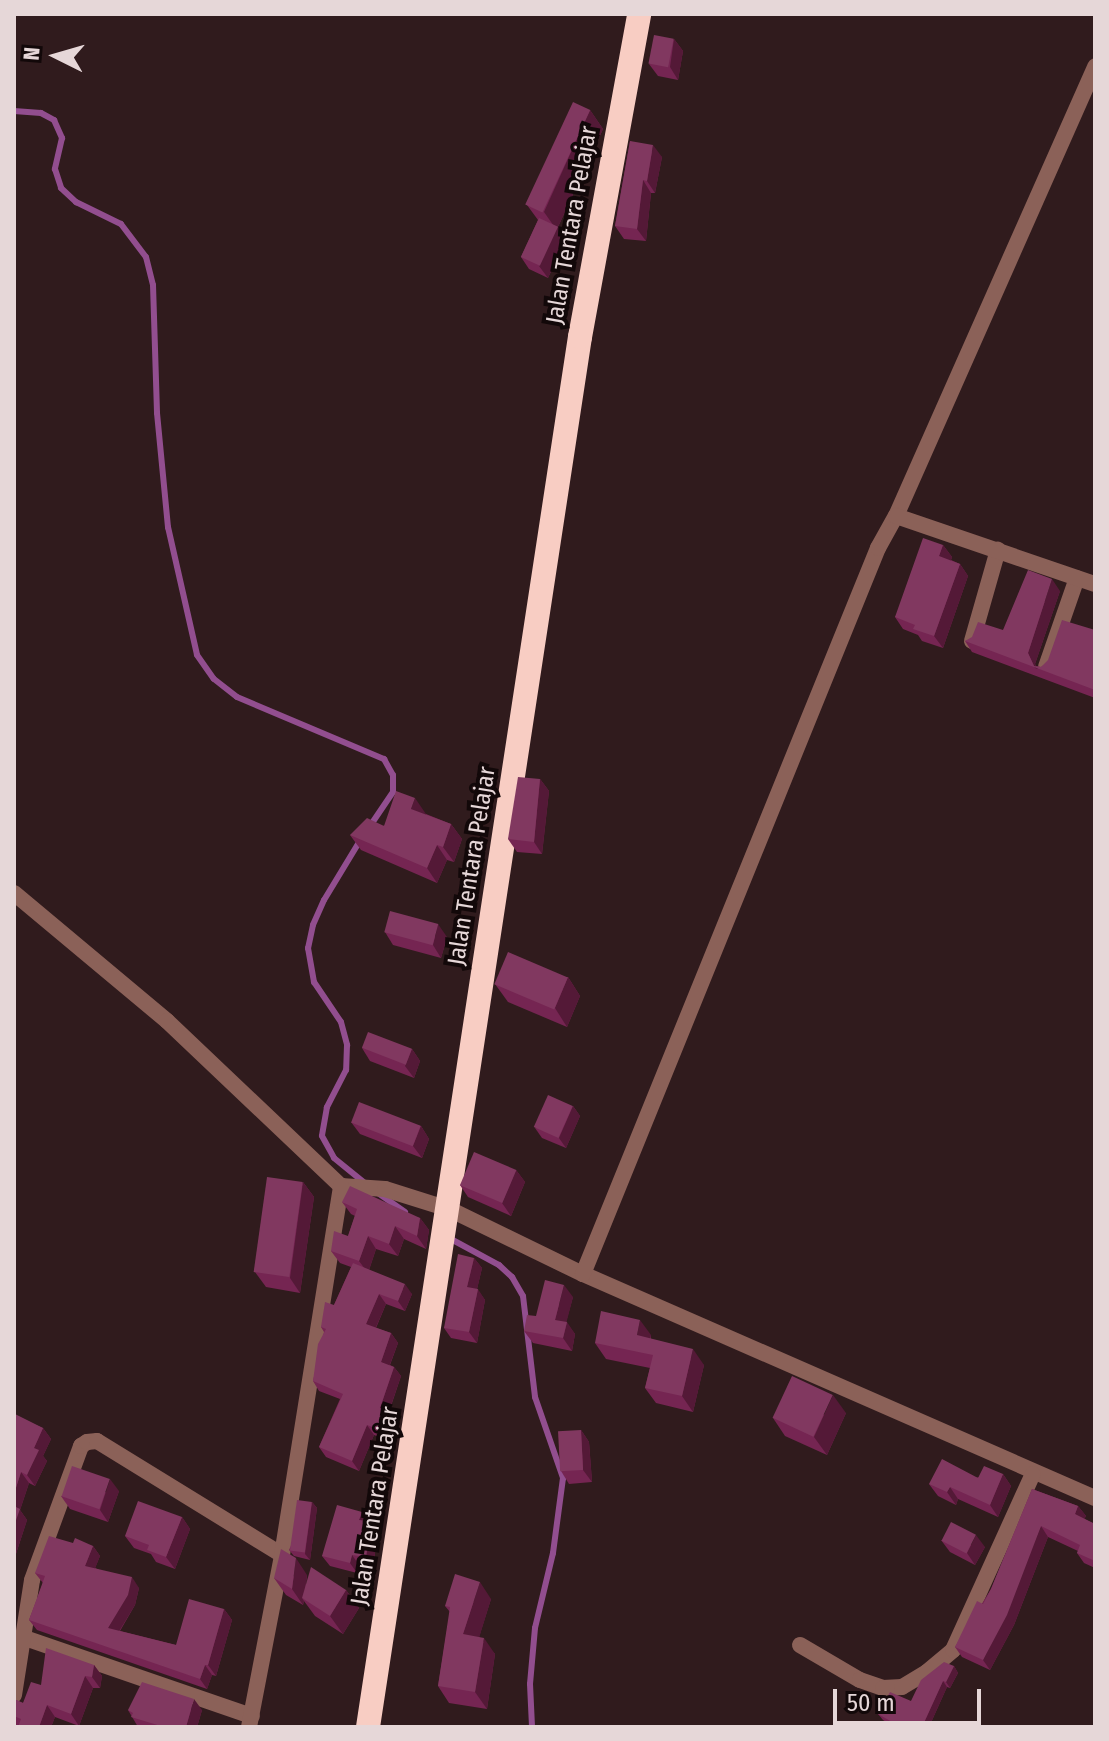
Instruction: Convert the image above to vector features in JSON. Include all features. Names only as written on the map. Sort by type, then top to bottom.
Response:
[{"type":"highway","name":"Jalan Tentara Pelajar","points":[[368,1727],[449,1215],[580,337],[639,14]]},
{"type":"street","points":[[583,1274],[878,548],[896,516],[1095,66]]},
{"type":"street","points":[[896,516],[1095,584]]},
{"type":"street","points":[[972,641],[998,550]]},
{"type":"street","points":[[1046,667],[1077,578]]},
{"type":"street","points":[[14,893],[167,1021],[347,1186],[385,1189],[449,1215],[1033,1474],[1095,1498]]},
{"type":"street","points":[[22,1637],[250,1721],[347,1186]]},
{"type":"street","points":[[14,1695],[22,1637],[40,1556],[81,1446],[87,1442],[97,1441],[282,1555]]},
{"type":"street","points":[[800,1645],[860,1680],[883,1688],[902,1687],[927,1672],[953,1650],[1033,1474]]},
{"type":"building","points":[[654,35],[674,39],[668,67],[648,63]]},
{"type":"building","points":[[573,102],[590,110],[542,212],[525,204]]},
{"type":"building","points":[[630,141],[653,145],[647,181],[643,180],[637,229],[615,226]]},
{"type":"building","points":[[539,218],[558,227],[540,266],[521,257]]},
{"type":"building","points":[[923,538],[943,545],[939,556],[960,564],[934,636],[913,629],[915,625],[895,617]]},
{"type":"building","points":[[1028,570],[1052,579],[1028,653],[1034,666],[1041,667],[1048,660],[1062,620],[1095,630],[1095,690],[965,641],[972,637],[978,622],[1003,630]]},
{"type":"building","points":[[518,777],[540,779],[534,842],[508,839]]},
{"type":"building","points":[[396,791],[415,798],[411,809],[451,824],[443,847],[437,845],[427,868],[350,835],[367,818],[384,826]]},
{"type":"building","points":[[390,911],[438,924],[433,945],[384,932]]},
{"type":"building","points":[[508,952],[568,977],[554,1010],[494,984]]},
{"type":"building","points":[[368,1032],[412,1049],[406,1065],[362,1048]]},
{"type":"building","points":[[548,1095],[573,1106],[558,1138],[534,1127]]},
{"type":"building","points":[[359,1102],[421,1126],[413,1146],[351,1123]]},
{"type":"building","points":[[474,1152],[516,1170],[502,1203],[460,1185]]},
{"type":"building","points":[[267,1177],[303,1182],[289,1277],[254,1272]]},
{"type":"building","points":[[350,1186],[420,1218],[417,1236],[395,1226],[389,1244],[368,1236],[359,1261],[331,1251],[334,1231],[348,1236],[357,1209],[342,1202]]},
{"type":"building","points":[[458,1254],[474,1258],[467,1287],[478,1289],[469,1332],[444,1328]]},
{"type":"building","points":[[353,1263],[405,1284],[398,1301],[379,1294],[366,1324],[391,1333],[381,1362],[394,1367],[380,1408],[392,1413],[386,1432],[367,1425],[352,1461],[319,1447],[343,1394],[313,1381],[318,1344],[326,1329],[321,1327],[325,1302],[334,1305]]},
{"type":"building","points":[[545,1280],[564,1285],[555,1320],[567,1322],[563,1338],[524,1331],[527,1315],[536,1316]]},
{"type":"building","points":[[601,1311],[640,1320],[637,1335],[693,1349],[682,1396],[645,1388],[653,1355],[595,1343]]},
{"type":"building","points":[[792,1376],[833,1395],[813,1437],[773,1418]]},
{"type":"building","points":[[15,1414],[43,1428],[34,1448],[39,1450],[27,1475],[21,1472],[14,1494]]},
{"type":"building","points":[[581,1430],[583,1470],[560,1471],[558,1431]]},
{"type":"building","points":[[942,1459],[978,1478],[984,1466],[1003,1474],[990,1505],[950,1487],[947,1492],[929,1484]]},
{"type":"building","points":[[72,1466],[110,1479],[99,1509],[62,1496]]},
{"type":"building","points":[[1032,1489],[1078,1506],[1075,1514],[1095,1524],[1095,1561],[1077,1553],[1080,1545],[1041,1526],[1007,1615],[983,1660],[955,1647],[977,1601],[983,1604],[991,1589]]},
{"type":"building","points":[[297,1500],[312,1502],[305,1553],[290,1551]]},
{"type":"building","points":[[138,1501],[182,1517],[166,1557],[147,1550],[149,1545],[125,1536]]},
{"type":"building","points":[[337,1505],[362,1512],[359,1520],[371,1522],[366,1557],[352,1555],[350,1563],[322,1556]]},
{"type":"building","points":[[14,1506],[20,1509],[14,1526]]},
{"type":"building","points":[[951,1522],[976,1535],[966,1553],[941,1541]]},
{"type":"building","points":[[49,1536],[73,1543],[75,1538],[93,1546],[85,1566],[132,1577],[128,1595],[108,1628],[176,1645],[189,1599],[224,1609],[208,1665],[205,1665],[200,1679],[29,1620],[45,1576],[35,1573]]},
{"type":"building","points":[[281,1549],[296,1558],[292,1589],[274,1578]]},
{"type":"building","points":[[311,1567],[346,1590],[330,1616],[302,1598]]},
{"type":"building","points":[[455,1574],[480,1582],[463,1634],[484,1638],[475,1692],[438,1686],[450,1607],[445,1606]]},
{"type":"building","points":[[46,1648],[94,1665],[92,1677],[85,1676],[71,1714],[47,1705],[39,1727],[18,1727],[21,1719],[14,1716],[14,1699],[23,1703],[31,1682],[41,1685]]},
{"type":"building","points":[[944,1662],[954,1666],[946,1682],[943,1681],[922,1727],[901,1727],[878,1714],[890,1692],[911,1701],[921,1680]]},
{"type":"building","points":[[142,1682],[194,1699],[186,1727],[164,1727],[131,1717],[133,1713],[128,1710]]},
{"type":"waterway","points":[[14,111],[41,113],[54,120],[62,138],[55,169],[61,188],[76,202],[121,224],[146,257],[153,285],[157,413],[168,527],[197,655],[214,679],[237,697],[384,759],[393,775],[393,792],[370,826]]},
{"type":"waterway","points":[[361,839],[324,900],[313,925],[308,948],[314,982],[341,1022],[347,1045],[346,1070],[327,1107],[322,1136],[334,1158],[366,1184]]},
{"type":"waterway","points":[[378,1193],[405,1212]]},
{"type":"waterway","points":[[449,1238],[499,1265],[512,1277],[523,1296],[535,1397],[563,1478],[553,1553],[535,1628],[530,1684],[532,1727]]}]
